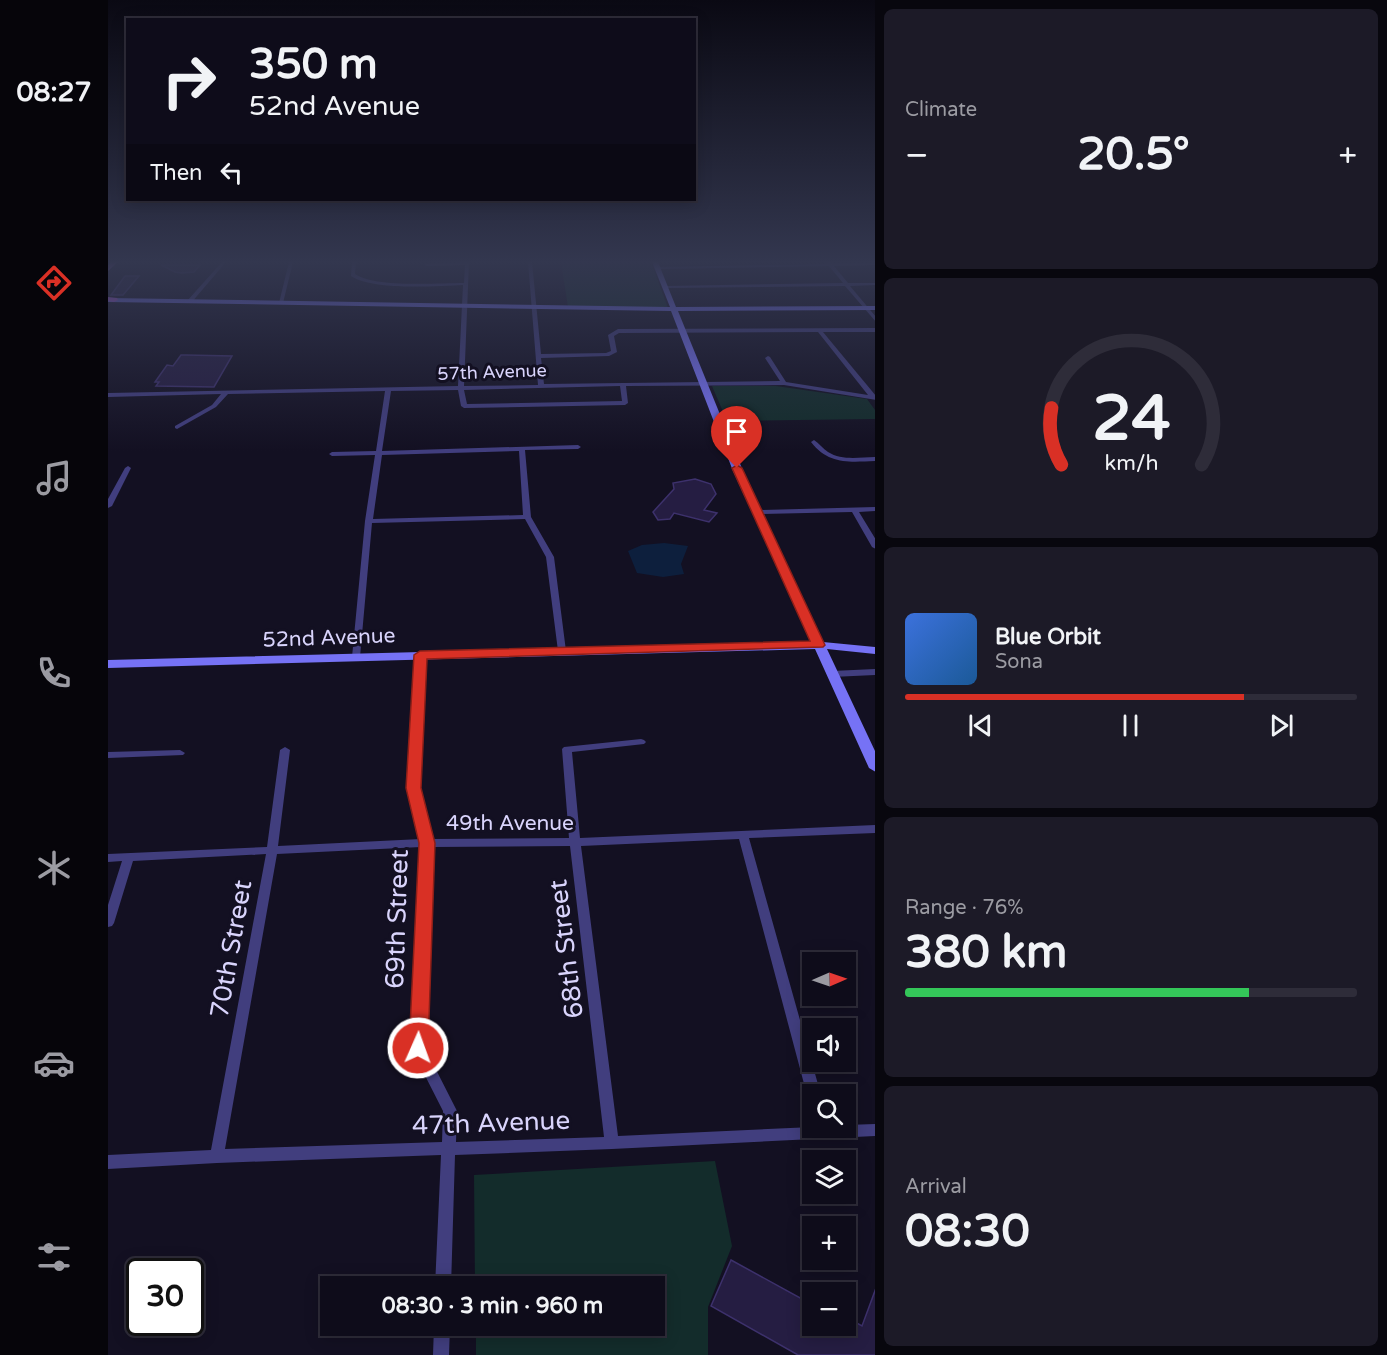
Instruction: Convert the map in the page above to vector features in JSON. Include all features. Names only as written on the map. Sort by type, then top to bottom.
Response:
[{"type":"street","points":[[465,325],[461,387],[464,406],[625,403],[623,385]]},
{"type":"street","points":[[535,325],[541,385]]},
{"type":"street","points":[[680,325],[758,512],[874,761]]},
{"type":"street","points":[[538,356],[607,356],[614,352],[611,334],[618,331],[875,330]]},
{"type":"street","points":[[820,332],[875,398]]},
{"type":"street","points":[[768,358],[784,383]]},
{"type":"street","name":"57th Avenue","points":[[108,395],[541,385],[784,383],[875,398]]},
{"type":"street","points":[[356,657],[369,521],[388,390]]},
{"type":"street","points":[[177,427],[216,405],[226,393]]},
{"type":"street","points":[[814,442],[828,456],[844,459],[875,459]]},
{"type":"street","points":[[332,454],[578,447]]},
{"type":"street","points":[[522,449],[527,517],[550,556],[562,651]]},
{"type":"street","points":[[108,506],[128,468]]},
{"type":"street","points":[[854,509],[875,545]]},
{"type":"street","points":[[758,512],[875,509]]},
{"type":"street","points":[[369,521],[527,517]]},
{"type":"street","name":"52nd Avenue","points":[[108,664],[818,645],[875,651]]},
{"type":"street","name":"69th Street","points":[[420,655],[413,788],[427,843],[418,1048],[450,1111],[443,1276]]},
{"type":"street","points":[[832,674],[875,672]]},
{"type":"street","name":"68th Street","points":[[612,1143],[575,842],[567,748],[641,742]]},
{"type":"street","name":"70th Street","points":[[217,1155],[272,851],[285,750]]},
{"type":"street","points":[[108,755],[180,753]]},
{"type":"street","name":"49th Avenue","points":[[108,858],[427,843],[575,842],[875,829]]},
{"type":"street","points":[[743,835],[811,1084]]},
{"type":"street","points":[[108,923],[129,857]]},
{"type":"street","name":"47th Avenue","points":[[856,1130],[875,1130]]},
{"type":"street","name":"47th Avenue","points":[[108,1162],[217,1155],[612,1143],[802,1131]]},
{"type":"street","points":[[441,1355],[442,1336]]},
{"type":"green space","points":[[712,386],[776,386],[867,399],[875,410],[875,419],[727,421]]},
{"type":"green space","points":[[715,1161],[732,1246],[708,1307],[708,1355],[476,1355],[476,1336],[665,1336],[665,1276],[475,1276],[474,1175]]},
{"type":"water","points":[[664,543],[688,546],[681,564],[684,574],[663,577],[637,573],[628,551],[642,545]]},
{"type":"building","points":[[181,355],[232,356],[214,387],[156,386],[159,382],[155,382],[167,365],[173,366]]},
{"type":"building","points":[[695,479],[711,484],[716,494],[704,510],[717,513],[709,522],[674,513],[670,519],[658,520],[653,512],[674,489],[673,483]]},
{"type":"building","points":[[731,1260],[802,1299],[802,1336],[856,1336],[856,1323],[862,1326],[875,1291],[875,1355],[798,1355],[711,1306]]},
{"type":"route","points":[[418,1048],[427,843],[413,788],[420,655],[818,645],[737,468]]}]
